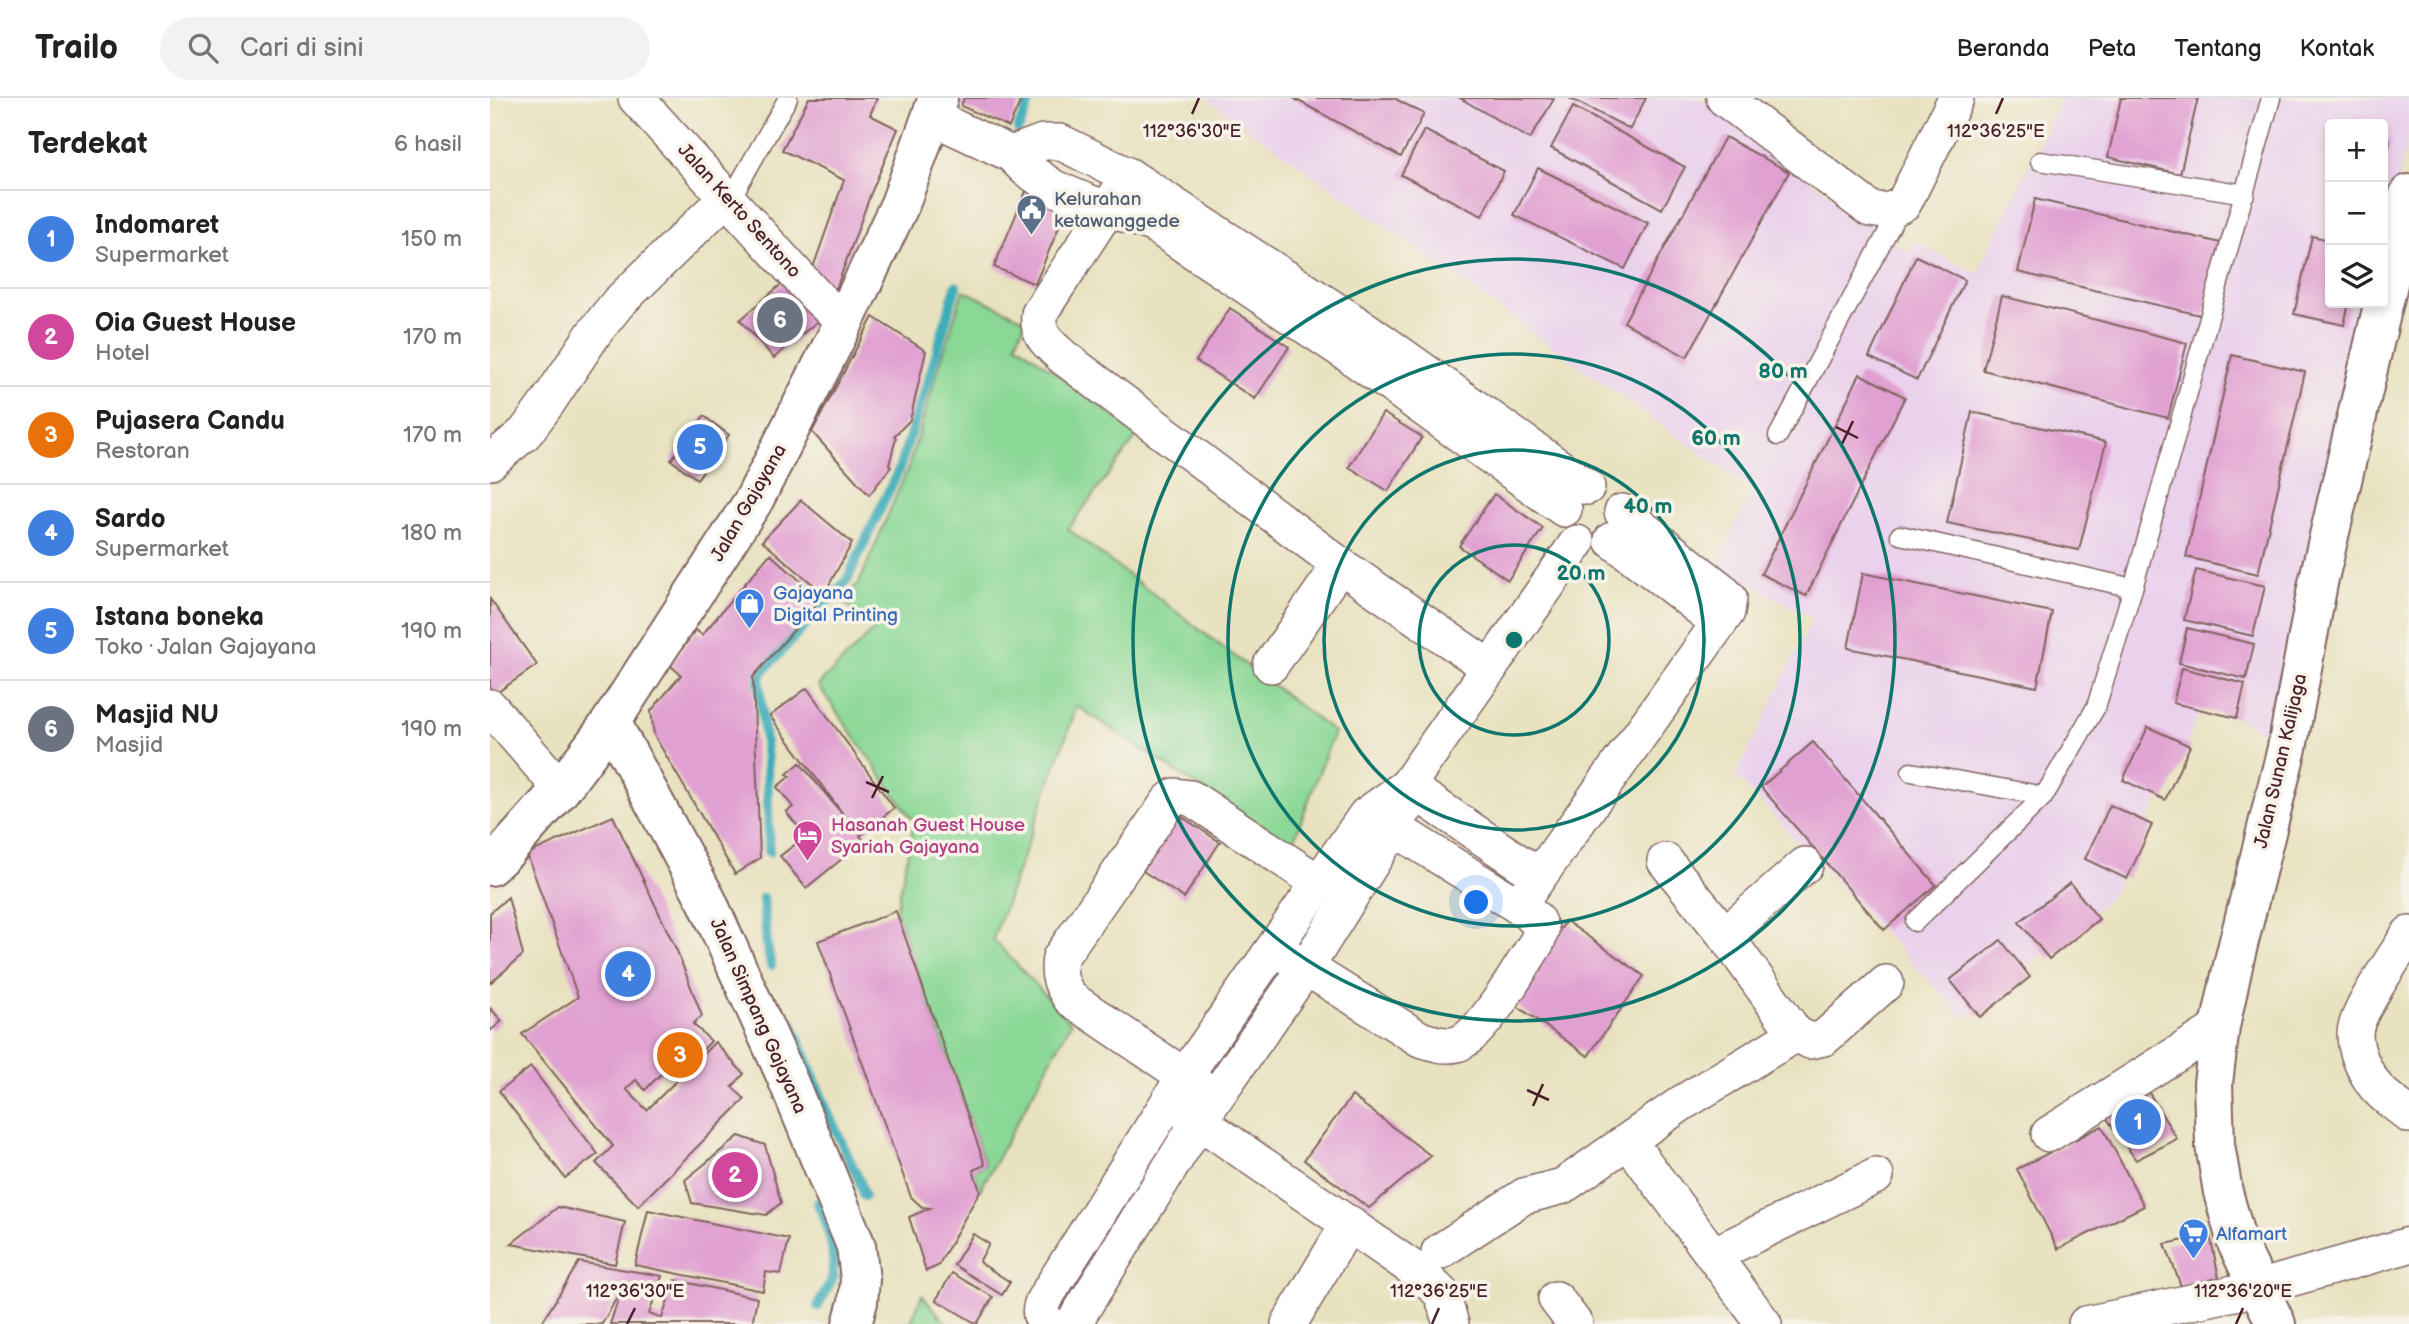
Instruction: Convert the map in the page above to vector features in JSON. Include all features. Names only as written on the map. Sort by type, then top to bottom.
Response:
[{"type":"main road","name":"Jalan Gajayana","points":[[490,866],[561,789],[611,722],[754,500],[900,204],[935,108]]},
{"type":"main road","name":"Jalan Sunan Kalijaga","points":[[2276,1324],[2237,1243],[2223,1192],[2215,1145],[2213,1083],[2220,1027],[2248,900],[2287,748],[2318,583],[2409,194]]},
{"type":"main road","name":"Jalan Simpang Gajayana","points":[[611,722],[707,901],[786,1076],[856,1246],[860,1279],[852,1324]]},
{"type":"street","name":"Jalan Kerto Sentono","points":[[636,98],[816,296],[844,322]]},
{"type":"street","points":[[1724,98],[1870,209],[1893,208],[1956,98]]},
{"type":"street","points":[[935,108],[1011,154],[1025,168],[1054,188],[1153,224],[1360,345]]},
{"type":"street","points":[[1011,154],[1043,142],[1060,142],[1129,176],[1360,345],[1576,498]]},
{"type":"street","points":[[1129,176],[1039,314],[1038,326],[1044,339],[1063,357],[1340,565],[1490,668]]},
{"type":"street","points":[[490,462],[525,433],[618,303],[729,199]]},
{"type":"street","points":[[1603,489],[1615,498],[1617,526],[1597,547],[1577,543],[1564,528],[1562,515],[1576,498],[1603,489]]},
{"type":"street","points":[[1518,906],[1727,612],[1728,598],[1720,589],[1617,526]]},
{"type":"street","points":[[1049,1324],[1043,1321],[1040,1312],[1043,1300],[1177,1089],[1366,815],[1407,786],[1577,543]]},
{"type":"street","points":[[1271,665],[1340,565]]},
{"type":"street","points":[[490,707],[561,789]]},
{"type":"street","points":[[1407,786],[1539,876]]},
{"type":"street","points":[[1405,835],[1407,786]]},
{"type":"street","points":[[1318,882],[1191,798],[1175,796],[1069,943],[1060,958],[1058,971],[1061,986],[1071,999],[1177,1089],[1207,1109],[1349,1223],[1421,1274],[1442,1294],[1451,1324]]},
{"type":"street","points":[[1073,1324],[1207,1109],[1307,966],[1384,843],[1395,835],[1405,835],[1518,906],[1536,919],[1541,930],[1537,942],[1480,1028],[1459,1043],[1440,1045],[1420,1039],[1307,966],[1275,948]]},
{"type":"street","points":[[1665,861],[1725,935],[1796,1034],[1810,1041],[1824,1038],[1886,983]]},
{"type":"street","points":[[1725,935],[1805,865]]},
{"type":"street","points":[[1296,916],[1326,934]]},
{"type":"street","points":[[2409,934],[2361,1013],[2355,1031],[2364,1068],[2377,1089],[2409,1115]]},
{"type":"street","points":[[2049,1134],[2220,1027]]},
{"type":"street","points":[[1439,1252],[1524,1196],[1563,1186],[1682,1103],[1796,1034]]},
{"type":"street","points":[[1629,1142],[1764,1324]]},
{"type":"street","points":[[1713,1255],[1876,1176]]},
{"type":"street","points":[[1289,1324],[1349,1223]]},
{"type":"street","points":[[2086,1324],[2258,1288],[2409,1245]]},
{"type":"lane","points":[[729,199],[788,98]]},
{"type":"lane","points":[[1915,922],[2044,796],[2096,707],[2133,588],[2271,98]]},
{"type":"lane","points":[[2040,161],[2245,194]]},
{"type":"lane","points":[[1778,436],[1893,208]]},
{"type":"lane","points":[[1900,536],[2133,588]]},
{"type":"lane","points":[[1911,772],[2044,796]]},
{"type":"shaded area","points":[[1206,98],[1699,98],[1908,252],[1914,241],[1977,274],[2061,98],[2409,98],[2409,132],[2388,224],[2388,119],[2325,119],[2325,308],[2368,308],[2268,735],[2206,702],[2111,897],[1965,1019],[1736,776],[1813,618],[1716,566],[1752,490]]},
{"type":"green space","points":[[963,290],[1026,320],[1016,343],[1138,435],[1068,529],[1334,732],[1291,848],[1077,706],[993,939],[1071,1023],[980,1190],[973,1170],[985,1165],[896,911],[914,822],[818,685],[875,629],[842,600],[859,583],[908,468]]},
{"type":"green space","points":[[922,1295],[947,1324],[910,1324]]},
{"type":"building","points":[[809,98],[877,98],[870,115],[898,129],[836,289],[810,276],[844,180],[782,150]]},
{"type":"building","points":[[964,98],[1022,98],[1009,127],[961,106]]},
{"type":"building","points":[[1293,98],[1394,98],[1424,114],[1401,157]]},
{"type":"building","points":[[1460,98],[1553,98],[1554,99],[1530,139]]},
{"type":"building","points":[[1569,98],[1646,98],[1630,129]]},
{"type":"building","points":[[2121,98],[2198,98],[2180,174],[2108,157]]},
{"type":"building","points":[[1573,107],[1685,167],[1662,209],[1551,148]]},
{"type":"building","points":[[1424,130],[1504,171],[1482,216],[1401,175]]},
{"type":"building","points":[[1725,137],[1789,172],[1687,357],[1624,322]]},
{"type":"building","points":[[1538,168],[1648,223],[1625,269],[1514,215]]},
{"type":"building","name":"Kelurahan ketawanggede","points":[[1026,191],[1067,208],[1035,284],[994,267]]},
{"type":"building","points":[[2035,199],[2221,243],[2204,316],[2018,272]]},
{"type":"building","points":[[2312,236],[2325,239],[2325,308],[2348,308],[2344,325],[2294,314]]},
{"type":"building","points":[[1916,256],[1965,280],[1917,380],[1869,357]]},
{"type":"building","points":[[785,281],[819,320],[774,358],[740,320]]},
{"type":"building","points":[[2002,296],[2187,343],[2168,418],[1983,370]]},
{"type":"building","points":[[1230,308],[1289,347],[1255,399],[1196,361]]},
{"type":"building","points":[[873,317],[926,351],[910,420],[894,436],[896,438],[889,465],[891,467],[869,495],[812,432]]},
{"type":"building","points":[[2232,355],[2305,372],[2258,574],[2186,557]]},
{"type":"building","points":[[1860,374],[1905,397],[1806,596],[1761,574]]},
{"type":"building","points":[[1972,412],[2106,442],[2079,550],[1947,523]]},
{"type":"building","points":[[1383,413],[1422,437],[1388,491],[1349,467]]},
{"type":"building","points":[[704,416],[729,435],[697,479],[671,460]]},
{"type":"building","points":[[1494,494],[1543,528],[1508,580],[1459,546]]},
{"type":"building","points":[[801,500],[852,543],[824,594],[762,541]]},
{"type":"building","points":[[770,554],[821,599],[753,677],[760,858],[735,874],[654,735],[651,711],[681,675],[670,665],[696,630],[702,635]]},
{"type":"building","points":[[2196,570],[2265,586],[2253,636],[2184,620]]},
{"type":"building","points":[[1863,573],[2052,612],[2037,687],[1848,648]]},
{"type":"building","points":[[490,599],[537,665],[492,696],[490,693]]},
{"type":"building","points":[[2187,628],[2254,644],[2246,679],[2179,663]]},
{"type":"building","points":[[2182,668],[2245,684],[2237,718],[2173,703]]},
{"type":"building","points":[[807,688],[894,808],[860,836],[864,841],[806,888],[780,856],[806,836],[786,812],[793,807],[777,787],[800,763],[849,822],[770,716]]},
{"type":"building","points":[[2148,727],[2190,746],[2165,800],[2123,780]]},
{"type":"building","points":[[1813,742],[1936,885],[1884,930],[1761,787]]},
{"type":"building","points":[[2110,805],[2152,825],[2127,879],[2085,859]]},
{"type":"building","points":[[1179,815],[1220,842],[1184,898],[1143,871]]},
{"type":"building","points":[[613,816],[677,951],[702,1016],[693,1024],[711,1041],[676,1078],[666,1069],[645,1090],[636,1080],[626,1089],[647,1110],[715,1042],[744,1074],[732,1087],[745,1099],[638,1206],[596,1163],[613,1146],[522,1034],[578,997],[527,854]]},
{"type":"building","points":[[2070,883],[2099,919],[2049,959],[2019,922]]},
{"type":"building","points":[[508,897],[523,955],[490,983],[490,913]]},
{"type":"building","points":[[896,911],[985,1165],[973,1170],[980,1191],[938,1266],[926,1271],[909,1217],[930,1208],[922,1207],[911,1197],[818,941]]},
{"type":"building","points":[[1566,921],[1644,976],[1588,1056],[1510,1001]]},
{"type":"building","points":[[2001,940],[2030,977],[1980,1017],[1950,980]]},
{"type":"building","points":[[490,1008],[502,1021],[490,1031]]},
{"type":"building","points":[[531,1067],[598,1154],[565,1178],[499,1091]]},
{"type":"building","points":[[2146,1088],[2177,1139],[2136,1160],[2098,1106]]},
{"type":"building","points":[[1352,1096],[1431,1156],[1369,1208],[1304,1160]]},
{"type":"building","points":[[2102,1126],[2144,1206],[2058,1249],[2017,1169]]},
{"type":"building","points":[[739,1136],[765,1145],[781,1203],[766,1215],[692,1203],[685,1180]]},
{"type":"building","points":[[558,1207],[625,1222],[615,1264],[511,1244]]},
{"type":"building","points":[[648,1210],[789,1239],[781,1274],[766,1272],[763,1291],[635,1265]]},
{"type":"building","points":[[973,1234],[989,1244],[979,1262],[1010,1282],[1002,1295],[954,1265]]},
{"type":"building","name":"Alfamart","points":[[2210,1235],[2219,1278],[2181,1286],[2165,1244]]},
{"type":"building","points":[[579,1262],[662,1276],[649,1314],[662,1318],[675,1280],[757,1298],[752,1324],[610,1324],[622,1288],[602,1324],[541,1324]]},
{"type":"building","points":[[952,1273],[993,1297],[977,1324],[936,1300]]},
{"type":"waterway","points":[[1018,129],[1031,98]]},
{"type":"waterway","points":[[769,852],[767,761],[759,682],[762,672],[847,580],[899,469],[956,286]]},
{"type":"waterway","points":[[763,898],[771,965]]},
{"type":"waterway","points":[[792,1023],[864,1196]]},
{"type":"waterway","points":[[818,1203],[832,1248],[832,1279]]},
{"type":"waterway","points":[[818,1306],[834,1276]]},
{"type":"place","name":"Kelurahan ketawanggede","points":[[1031,237]]},
{"type":"place","name":"Masjid NU","points":[[780,320]]},
{"type":"place","name":"Istana boneka","points":[[700,447]]},
{"type":"place","name":"Gajayana Digital Printing","points":[[750,631]]},
{"type":"place","name":"Hasanah Guest House Syariah Gajayana","points":[[808,863]]},
{"type":"place","name":"Sardo","points":[[628,974]]},
{"type":"place","name":"Pujasera Candu","points":[[680,1055]]},
{"type":"place","name":"Indomaret","points":[[2138,1122]]},
{"type":"place","name":"Oia Guest House","points":[[735,1175]]},
{"type":"place","name":"Alfamart","points":[[2193,1261]]}]
